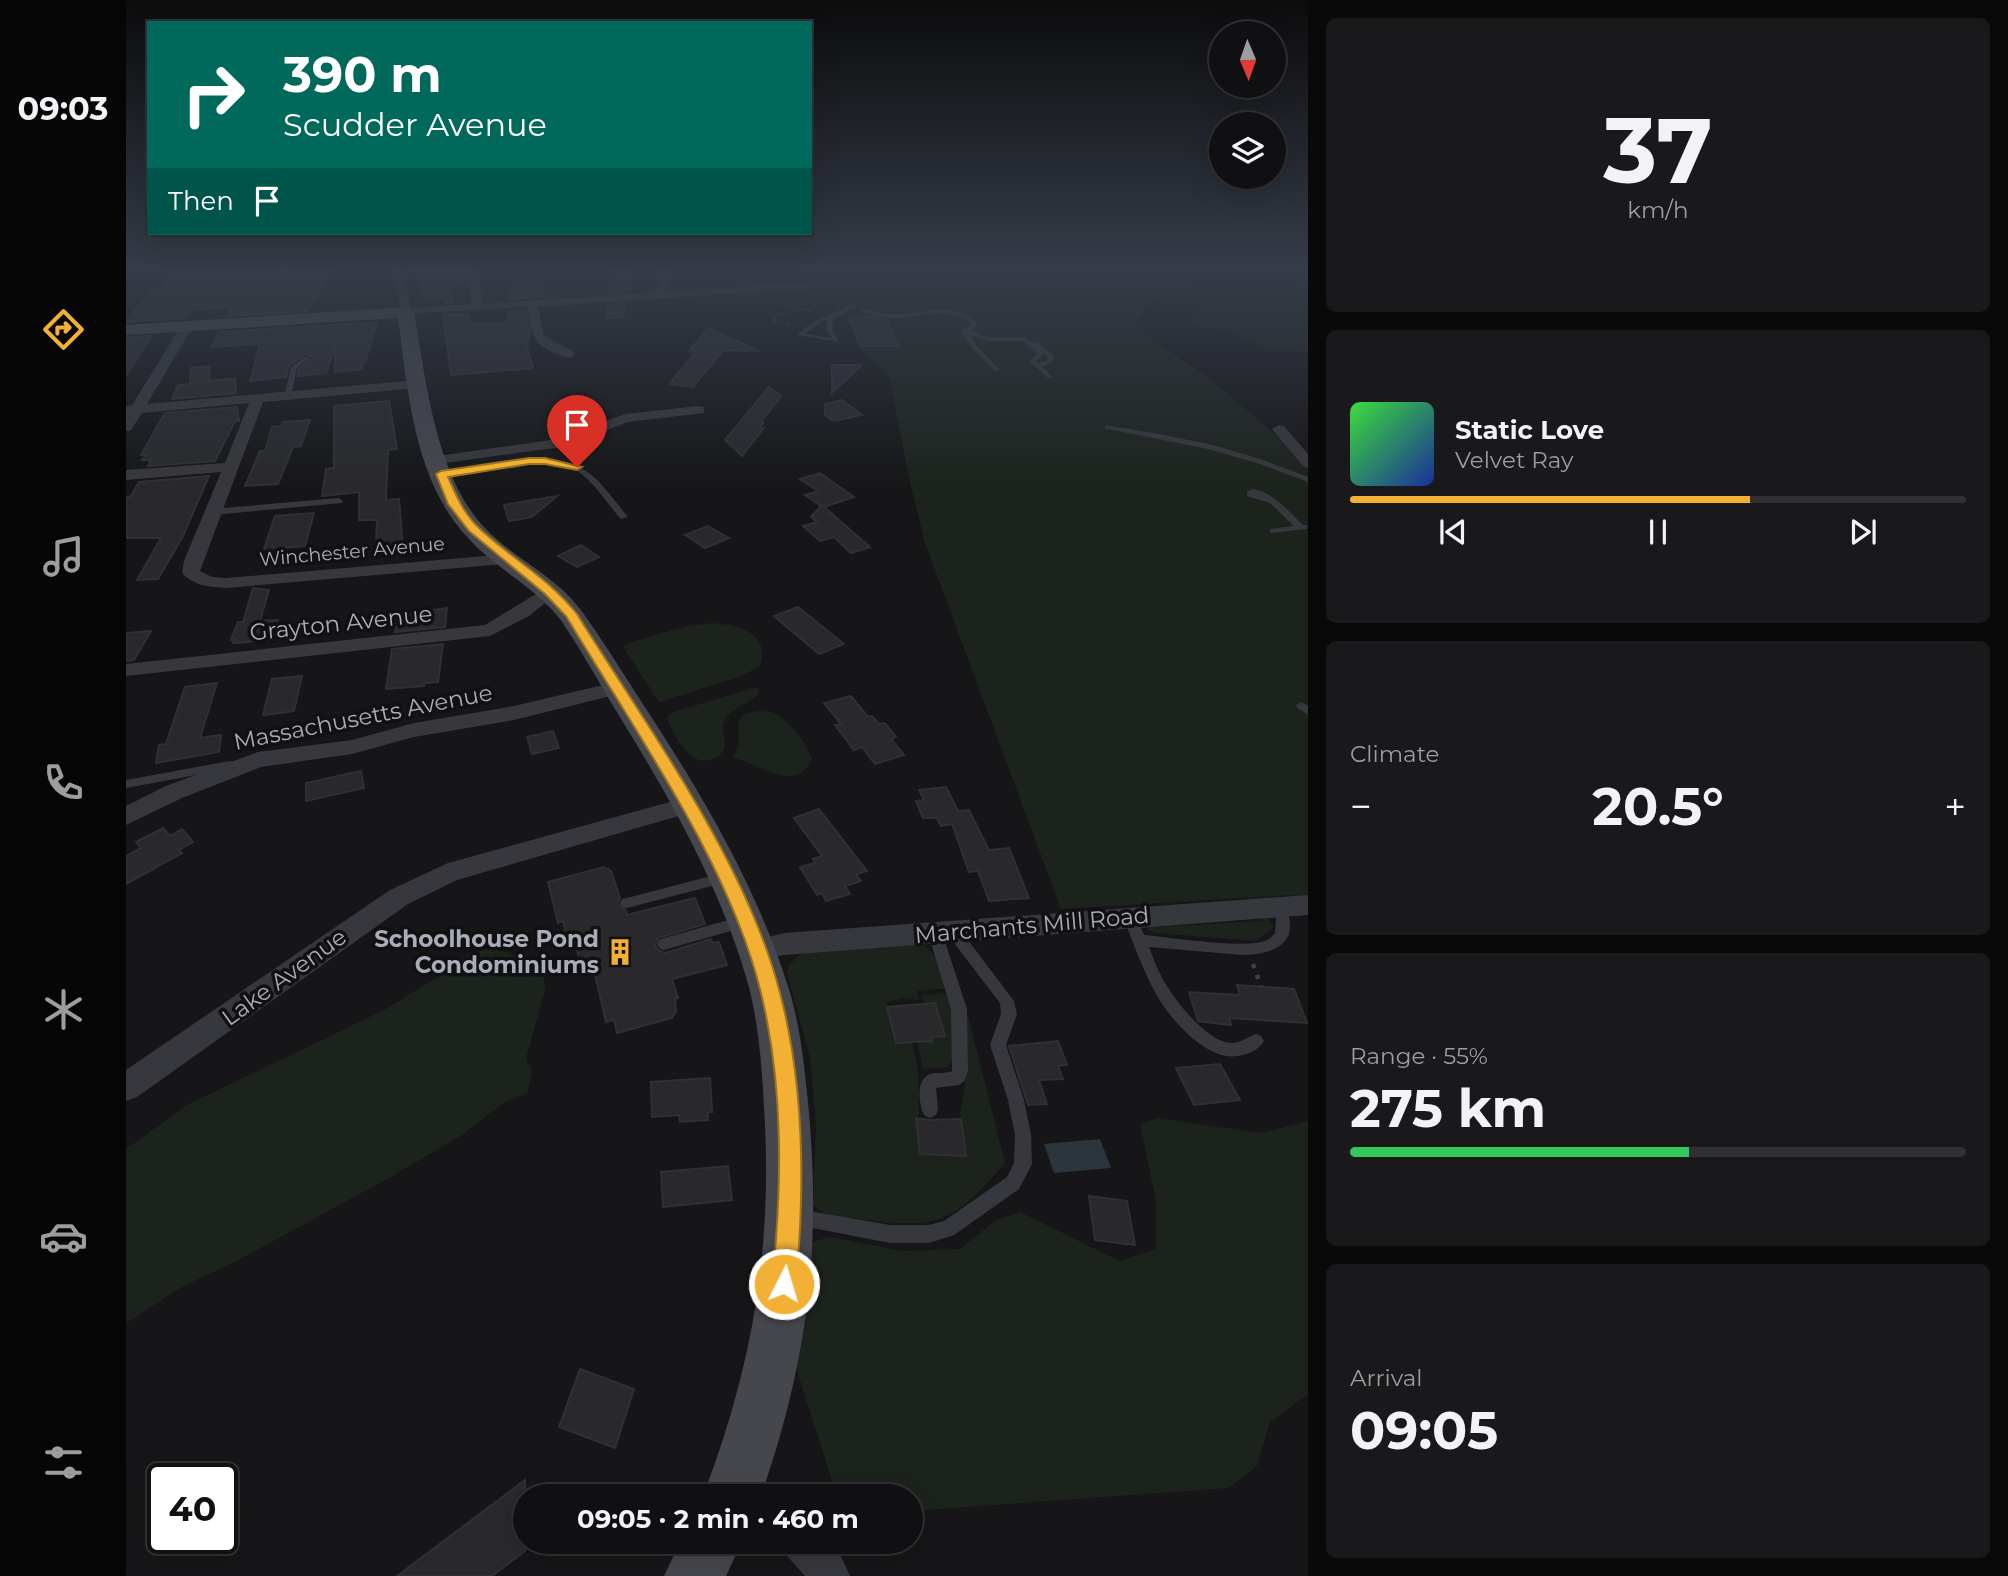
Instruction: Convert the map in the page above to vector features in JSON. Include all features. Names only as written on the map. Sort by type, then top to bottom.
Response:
[{"type":"street","points":[[126,427],[132,409],[177,342]]},
{"type":"street","points":[[411,342],[417,384],[439,467],[454,504],[473,529],[550,591],[571,614],[688,805],[726,877],[752,936],[771,992],[782,1054],[791,1165],[791,1217],[784,1284],[771,1361],[740,1484]]},
{"type":"street","points":[[539,342],[569,354]]},
{"type":"street","points":[[132,409],[417,384]]},
{"type":"street","points":[[212,512],[258,398]]},
{"type":"street","points":[[439,467],[562,443],[625,418],[699,410]]},
{"type":"street","points":[[1279,429],[1308,464]]},
{"type":"street","points":[[126,475],[228,467]]},
{"type":"street","name":"Winchester Avenue","points":[[212,512],[193,561],[191,573],[200,580],[226,583],[509,559]]},
{"type":"street","name":"Grayton Avenue","points":[[126,670],[490,630],[522,612],[550,591]]},
{"type":"street","name":"Massachusetts Avenue","points":[[126,816],[185,788],[258,760],[352,747],[414,730],[514,713],[616,688]]},
{"type":"street","name":"Lake Avenue","points":[[126,1087],[400,897],[448,873],[688,805]]},
{"type":"street","name":"Marchants Mill Road","points":[[752,936],[784,944],[944,932],[1135,928],[1308,905]]},
{"type":"street","points":[[694,1576],[706,1554]]},
{"type":"street","points":[[812,1554],[829,1576]]},
{"type":"lane","points":[[971,342],[997,370]]},
{"type":"lane","points":[[1028,342],[1041,354],[1032,361],[1050,377]]},
{"type":"lane","points":[[1033,342],[1052,356],[1049,362],[1039,365]]},
{"type":"lane","points":[[287,396],[294,367],[307,358]]},
{"type":"lane","points":[[1108,428],[1200,446],[1277,467],[1308,480]]},
{"type":"lane","points":[[439,467],[545,461],[577,467],[624,517]]},
{"type":"lane","points":[[1273,500],[1304,527]]},
{"type":"lane","points":[[212,512],[339,501]]},
{"type":"lane","points":[[1273,531],[1304,527]]},
{"type":"lane","points":[[126,784],[258,760]]},
{"type":"lane","points":[[627,903],[726,877]]},
{"type":"lane","points":[[1135,928],[1248,949],[1269,947],[1280,938],[1285,923],[1279,907]]},
{"type":"lane","points":[[1135,928],[1162,992],[1203,1041],[1219,1047],[1241,1050],[1256,1041]]},
{"type":"lane","points":[[930,1110],[928,1086],[932,1081],[953,1080],[960,1071],[959,1009],[944,932]]},
{"type":"lane","points":[[791,1217],[890,1234],[929,1234],[948,1228],[1013,1183],[1023,1164],[1023,1135],[998,1045],[1009,1014],[1007,1001],[944,932]]},
{"type":"lane","points":[[664,944],[752,936]]},
{"type":"path","points":[[1248,949],[1261,987]]},
{"type":"shaded area","points":[[858,342],[1154,342],[1205,375],[1308,462],[1308,899],[1292,895],[1061,909],[925,543],[889,377],[863,352]]},
{"type":"shaded area","points":[[1250,342],[1308,342],[1308,352],[1269,351]]},
{"type":"shaded area","points":[[712,623],[742,629],[757,638],[762,655],[760,666],[742,676],[659,702],[623,647],[628,643],[684,627]]},
{"type":"shaded area","points":[[758,687],[759,693],[755,697],[732,711],[725,719],[725,747],[719,756],[702,761],[695,758],[673,732],[667,718],[673,712]]},
{"type":"shaded area","points":[[764,710],[787,722],[804,743],[812,759],[799,774],[783,776],[733,757],[739,745],[738,721],[746,713]]},
{"type":"shaded area","points":[[1267,917],[1274,927],[1255,941],[1156,933],[1148,930],[1148,923],[1156,927],[1263,921],[1263,918]]},
{"type":"shaded area","points":[[918,943],[934,955],[948,988],[917,991],[919,1000],[903,998],[887,1002],[887,1007],[896,1043],[912,1042],[918,1069],[919,1114],[916,1118],[920,1153],[966,1155],[960,1113],[965,1087],[968,1016],[1005,1163],[971,1199],[942,1218],[908,1223],[828,1214],[813,1205],[816,1124],[810,1058],[787,973],[788,966],[801,954],[815,950]]},
{"type":"shaded area","points":[[486,949],[499,950],[539,964],[544,973],[545,990],[526,1059],[532,1072],[527,1093],[503,1103],[462,1135],[389,1178],[233,1263],[185,1285],[126,1323],[126,1149],[189,1104],[384,1010],[444,973],[468,954]]},
{"type":"shaded area","points":[[922,995],[950,995],[954,1057],[948,1067],[923,1069],[917,1041],[945,1036],[935,1003],[925,1004]]},
{"type":"shaded area","points":[[1157,1118],[1261,1133],[1308,1121],[1308,1394],[1270,1422],[1257,1466],[1228,1488],[923,1510],[923,1484],[833,1484],[798,1374],[795,1336],[810,1243],[829,1237],[902,1251],[960,1249],[996,1220],[1020,1212],[1120,1261],[1156,1249],[1156,1201],[1140,1124]]},
{"type":"shaded area","points":[[1100,1139],[1111,1168],[1054,1173],[1044,1144]]},
{"type":"building","points":[[126,342],[148,342],[126,375]]},
{"type":"building","points":[[214,342],[371,342],[362,369],[335,372],[335,347],[326,373],[298,376],[299,369],[313,358],[306,354],[289,365],[286,377],[250,381],[260,344],[211,347]]},
{"type":"building","points":[[447,342],[528,342],[527,348],[533,368],[451,375]]},
{"type":"building","points":[[697,342],[738,342],[759,351],[723,350],[693,387],[669,384],[696,352],[689,351]]},
{"type":"building","points":[[858,342],[896,342],[898,346],[860,346]]},
{"type":"building","points":[[832,365],[862,365],[832,393]]},
{"type":"building","points":[[210,366],[209,381],[235,378],[236,393],[172,399],[178,385],[190,384],[191,368]]},
{"type":"building","points":[[769,387],[781,396],[761,422],[763,423],[759,429],[764,428],[742,456],[725,440]]},
{"type":"building","points":[[842,400],[862,415],[834,421],[825,415],[825,404]]},
{"type":"building","points":[[389,401],[397,449],[388,450],[386,500],[399,499],[403,548],[386,550],[386,544],[376,545],[377,520],[359,520],[359,492],[322,496],[326,469],[334,468],[334,406]]},
{"type":"building","points":[[237,407],[239,421],[235,421],[215,461],[148,466],[151,460],[142,460],[146,455],[141,455],[165,413]]},
{"type":"building","points":[[310,420],[301,446],[293,447],[278,484],[245,486],[260,451],[265,451],[272,427],[282,426],[283,422]]},
{"type":"building","points":[[820,473],[854,497],[824,507],[870,547],[851,553],[834,537],[820,541],[803,526],[817,522],[811,517],[821,506],[805,495],[818,491],[800,479]]},
{"type":"building","points":[[209,476],[183,536],[158,579],[137,580],[161,538],[126,538],[126,497],[131,496],[139,482]]},
{"type":"building","points":[[557,496],[532,517],[509,521],[504,505]]},
{"type":"building","points":[[314,513],[305,546],[264,549],[275,516]]},
{"type":"building","points":[[708,526],[729,538],[705,548],[685,535]]},
{"type":"building","points":[[581,545],[599,557],[577,567],[558,556]]},
{"type":"building","points":[[253,588],[269,590],[260,621],[278,620],[271,640],[233,643],[235,639],[231,640],[238,622],[243,622]]},
{"type":"building","points":[[798,607],[844,644],[819,654],[774,616]]},
{"type":"building","points":[[447,608],[445,627],[395,632],[398,616]]},
{"type":"building","points":[[151,631],[134,660],[126,661],[126,633]]},
{"type":"building","points":[[443,644],[438,682],[386,689],[392,649]]},
{"type":"building","points":[[302,676],[294,711],[263,715],[272,679]]},
{"type":"building","points":[[217,683],[200,738],[221,735],[219,752],[156,763],[159,745],[166,744],[185,687]]},
{"type":"building","points":[[851,696],[868,717],[872,716],[879,724],[885,723],[896,737],[891,739],[904,755],[875,764],[862,747],[854,750],[835,725],[841,724],[824,703]]},
{"type":"building","points":[[553,731],[559,748],[532,754],[527,737]]},
{"type":"building","points":[[361,771],[364,788],[306,801],[306,783]]},
{"type":"building","points":[[946,787],[958,811],[969,810],[989,850],[1009,848],[1029,898],[989,901],[978,871],[969,872],[952,824],[941,826],[937,818],[923,818],[916,801],[924,800],[919,790]]},
{"type":"building","points":[[819,809],[867,871],[856,874],[861,881],[845,886],[850,894],[826,901],[822,893],[817,895],[800,867],[815,863],[813,859],[822,856],[794,818]]},
{"type":"building","points":[[163,828],[170,836],[182,829],[193,842],[179,850],[182,853],[126,884],[126,856],[141,848],[136,842]]},
{"type":"building","name":"Schoolhouse Pond Condominiums","points":[[604,867],[611,871],[620,898],[618,904],[626,910],[627,915],[695,898],[705,924],[658,938],[655,945],[665,953],[711,939],[713,943],[719,942],[727,965],[672,979],[678,998],[675,999],[676,1011],[672,1018],[617,1033],[614,1020],[606,1022],[592,962],[581,965],[575,943],[568,944],[563,921],[558,923],[548,882]]},
{"type":"building","points":[[1237,985],[1294,989],[1307,1023],[1229,1018],[1231,1025],[1198,1021],[1189,992],[1240,995]]},
{"type":"building","points":[[935,1003],[945,1036],[931,1037],[932,1041],[896,1043],[887,1007]]},
{"type":"building","points":[[1058,1041],[1067,1065],[1058,1066],[1063,1079],[1039,1080],[1047,1104],[1028,1105],[1009,1046]]},
{"type":"building","points":[[1220,1064],[1240,1100],[1194,1105],[1176,1068]]},
{"type":"building","points":[[710,1078],[712,1112],[708,1112],[708,1120],[680,1122],[679,1115],[652,1117],[651,1082]]},
{"type":"building","points":[[916,1118],[961,1119],[966,1156],[920,1154]]},
{"type":"building","points":[[728,1166],[732,1200],[663,1207],[661,1172]]},
{"type":"building","points":[[1089,1196],[1127,1201],[1135,1245],[1095,1240]]},
{"type":"building","points":[[580,1369],[634,1389],[615,1448],[559,1427]]},
{"type":"building","points":[[513,1489],[513,1554],[521,1554],[492,1576],[397,1576]]},
{"type":"place","name":"Schoolhouse Pond Condominiums","points":[[620,952]]},
{"type":"route","points":[[577,467],[529,461],[441,474],[454,504],[473,529],[550,591],[571,614],[702,828],[747,921],[771,992],[782,1054],[791,1165],[791,1217],[784,1284]]}]
